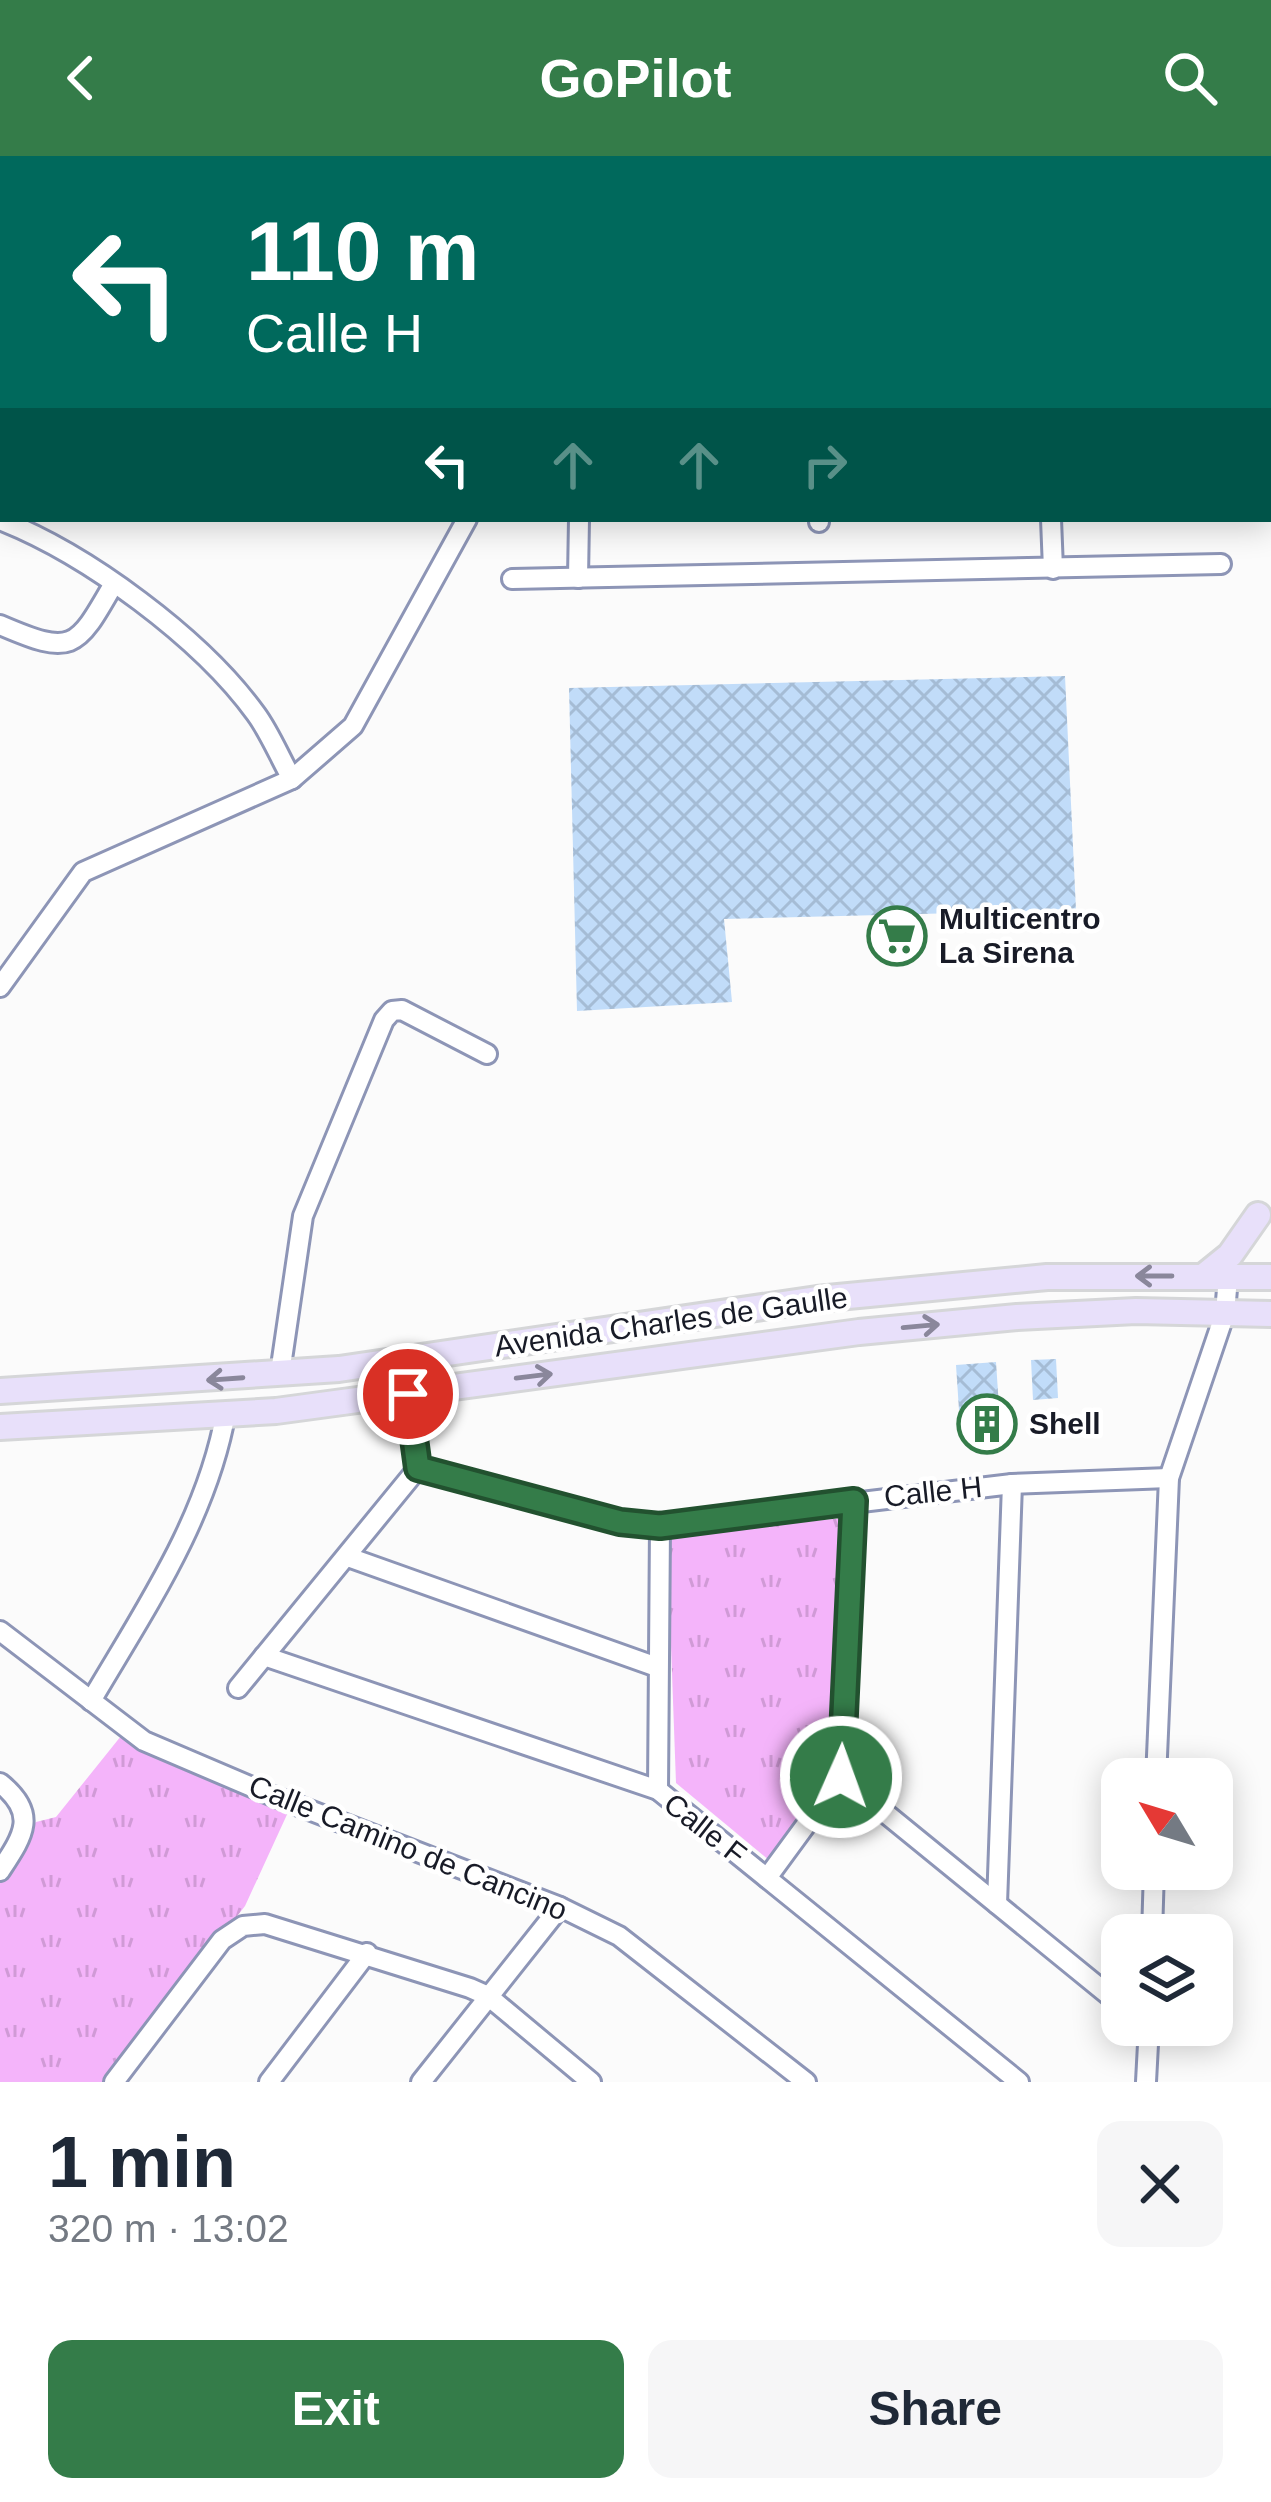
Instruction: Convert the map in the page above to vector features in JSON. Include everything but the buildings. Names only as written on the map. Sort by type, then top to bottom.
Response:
[{"type":"main road","points":[[1216,1277],[1258,1215]]},
{"type":"main road","name":"Avenida Charles de Gaulle","points":[[0,1391],[280,1373],[428,1357],[817,1299],[1047,1276],[1271,1277]]},
{"type":"main road","name":"Avenida Charles de Gaulle","points":[[0,1427],[276,1411],[931,1325],[1136,1311],[1271,1313]]},
{"type":"main road","points":[[472,1384],[459,1376],[461,1368],[492,1362],[504,1346]]},
{"type":"main road","points":[[408,1394],[443,1376],[445,1365],[428,1357]]},
{"type":"street","points":[[0,987],[83,872],[292,779],[353,726],[465,522]]},
{"type":"street","points":[[578,578],[579,522]]},
{"type":"street","points":[[1051,522],[1053,569]]},
{"type":"street","points":[[35,525],[165,618],[211,661],[258,716],[292,779]]},
{"type":"street","points":[[512,579],[1221,564]]},
{"type":"street","points":[[0,625],[42,643],[64,644],[85,633],[113,584]]},
{"type":"street","points":[[280,1373],[303,1216],[384,1021],[392,1011],[402,1010],[487,1054]]},
{"type":"street","points":[[1157,1758],[1169,1478],[1225,1313],[1216,1277]]},
{"type":"street","points":[[238,1688],[418,1468],[408,1394]]},
{"type":"street","points":[[92,1701],[197,1512],[220,1448],[226,1412]]},
{"type":"street","name":"Calle H","points":[[418,1468],[620,1522],[660,1526],[1012,1484],[1169,1478]]},
{"type":"street","points":[[997,1904],[1012,1484]]},
{"type":"street","points":[[767,1878],[841,1777],[854,1501]]},
{"type":"street","points":[[658,1790],[660,1526]]},
{"type":"street","points":[[348,1557],[657,1667]]},
{"type":"street","name":"Calle Camino de Cancino","points":[[0,1631],[144,1741],[560,1907],[619,1936],[806,2082]]},
{"type":"street","name":"Calle F","points":[[264,1656],[658,1790],[1019,2082]]},
{"type":"street","points":[[841,1777],[1101,1989]]},
{"type":"street","points":[[0,1783],[19,1802],[24,1817],[23,1832],[0,1871]]},
{"type":"street","points":[[421,2082],[560,1907]]},
{"type":"street","points":[[114,2082],[222,1940],[242,1926],[265,1924],[367,1953],[488,1996],[591,2082]]},
{"type":"street","points":[[269,2082],[367,1953]]},
{"type":"street","points":[[1146,2082],[1147,2046]]},
{"type":"green space","points":[[843,1518],[835,1764],[770,1861],[676,1783],[667,1536]]},
{"type":"green space","points":[[121,1736],[290,1808],[245,1906],[108,2082],[0,2082],[0,1876],[36,1822],[56,1817]]},
{"type":"place","name":"Multicentro La Sirena","points":[[897,936]]},
{"type":"place","name":"Shell","points":[[987,1424]]},
{"type":"route","points":[[408,1394],[418,1468],[620,1522],[660,1526],[854,1501],[841,1777]]}]
